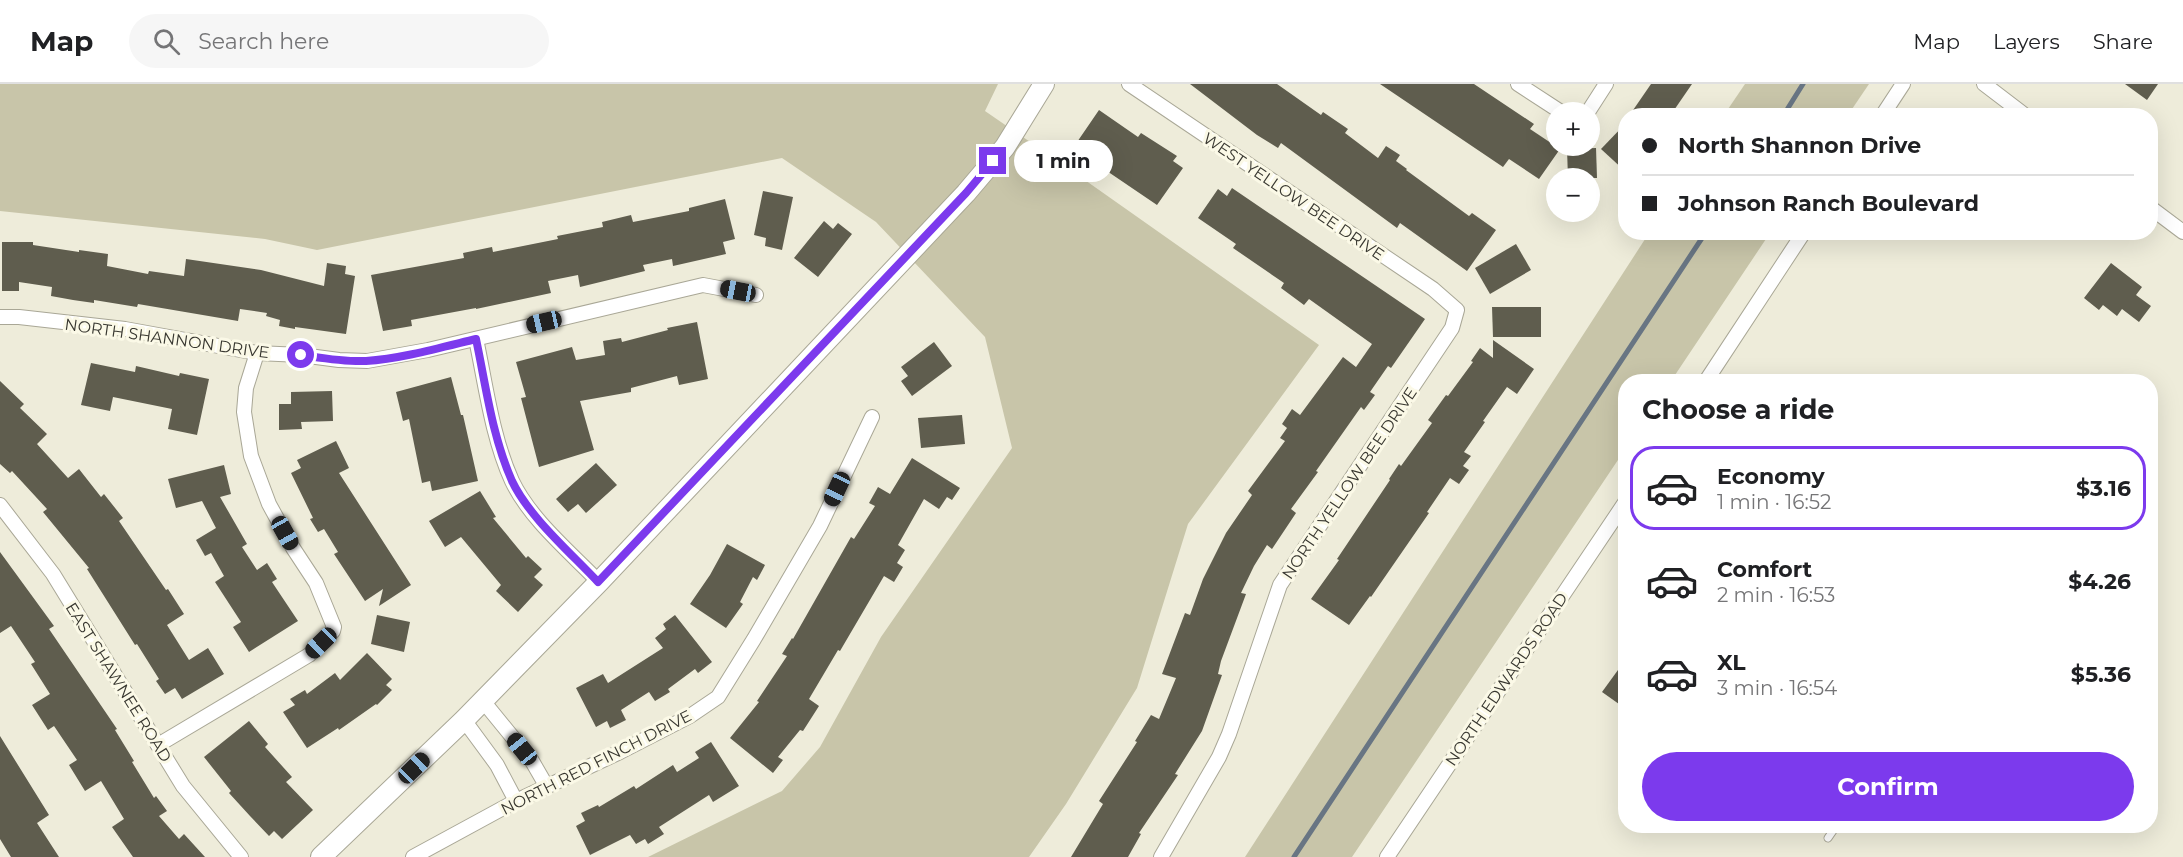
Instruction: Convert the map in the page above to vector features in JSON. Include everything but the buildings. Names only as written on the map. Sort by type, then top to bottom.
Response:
[{"type":"street","points":[[321,857],[483,701],[966,193],[1005,147],[1044,84]]},
{"type":"street","name":"WEST YELLOW BEE DRIVE","points":[[1129,84],[1433,289],[1457,310]]},
{"type":"street","points":[[1518,84],[1546,102]]},
{"type":"street","points":[[1594,102],[1606,84]]},
{"type":"street","points":[[1887,108],[1903,84]]},
{"type":"street","points":[[1984,84],[2016,108]]},
{"type":"street","points":[[2158,213],[2183,232]]},
{"type":"street","points":[[1711,374],[1799,240]]},
{"type":"street","name":"NORTH SHANNON DRIVE","points":[[0,317],[19,317],[125,329],[257,353],[367,361],[428,350],[703,285],[756,295]]},
{"type":"street","name":"NORTH YELLOW BEE DRIVE","points":[[1161,857],[1219,757],[1280,585],[1452,328],[1457,310]]},
{"type":"street","points":[[476,339],[499,446],[513,483],[539,520],[598,582]]},
{"type":"street","points":[[158,745],[309,655],[333,631],[334,627],[316,583],[293,548],[269,504],[250,456],[244,412],[246,388],[257,353]]},
{"type":"street","name":"NORTH RED FINCH DRIVE","points":[[413,857],[516,801],[690,716],[718,697],[820,526],[872,417]]},
{"type":"street","name":"EAST SHAWNEE ROAD","points":[[0,506],[53,574],[183,786],[241,857]]},
{"type":"street","name":"NORTH EDWARDS ROAD","points":[[1387,857],[1618,513]]},
{"type":"street","points":[[483,701],[532,761],[546,787]]},
{"type":"street","points":[[464,720],[497,765],[516,801]]},
{"type":"lane","points":[[1828,838],[1831,833]]},
{"type":"shaded area","points":[[0,84],[998,84],[985,111],[1319,345],[1188,524],[1137,688],[1066,804],[1029,857],[648,857],[782,791],[820,747],[881,637],[1012,448],[985,337],[876,222],[782,158],[317,250],[265,239],[0,211]]},
{"type":"shaded area","points":[[1745,84],[1869,84],[1853,108],[1729,108]]},
{"type":"shaded area","points":[[1644,240],[1765,240],[1676,374],[1618,374],[1618,460],[1352,857],[1245,857]]},
{"type":"waterway","points":[[1788,108],[1803,84]]},
{"type":"waterway","points":[[1294,857],[1701,240]]},
{"type":"route","points":[[301,355],[367,361],[476,339],[499,446],[513,483],[539,520],[598,582],[966,193],[993,161]]}]
